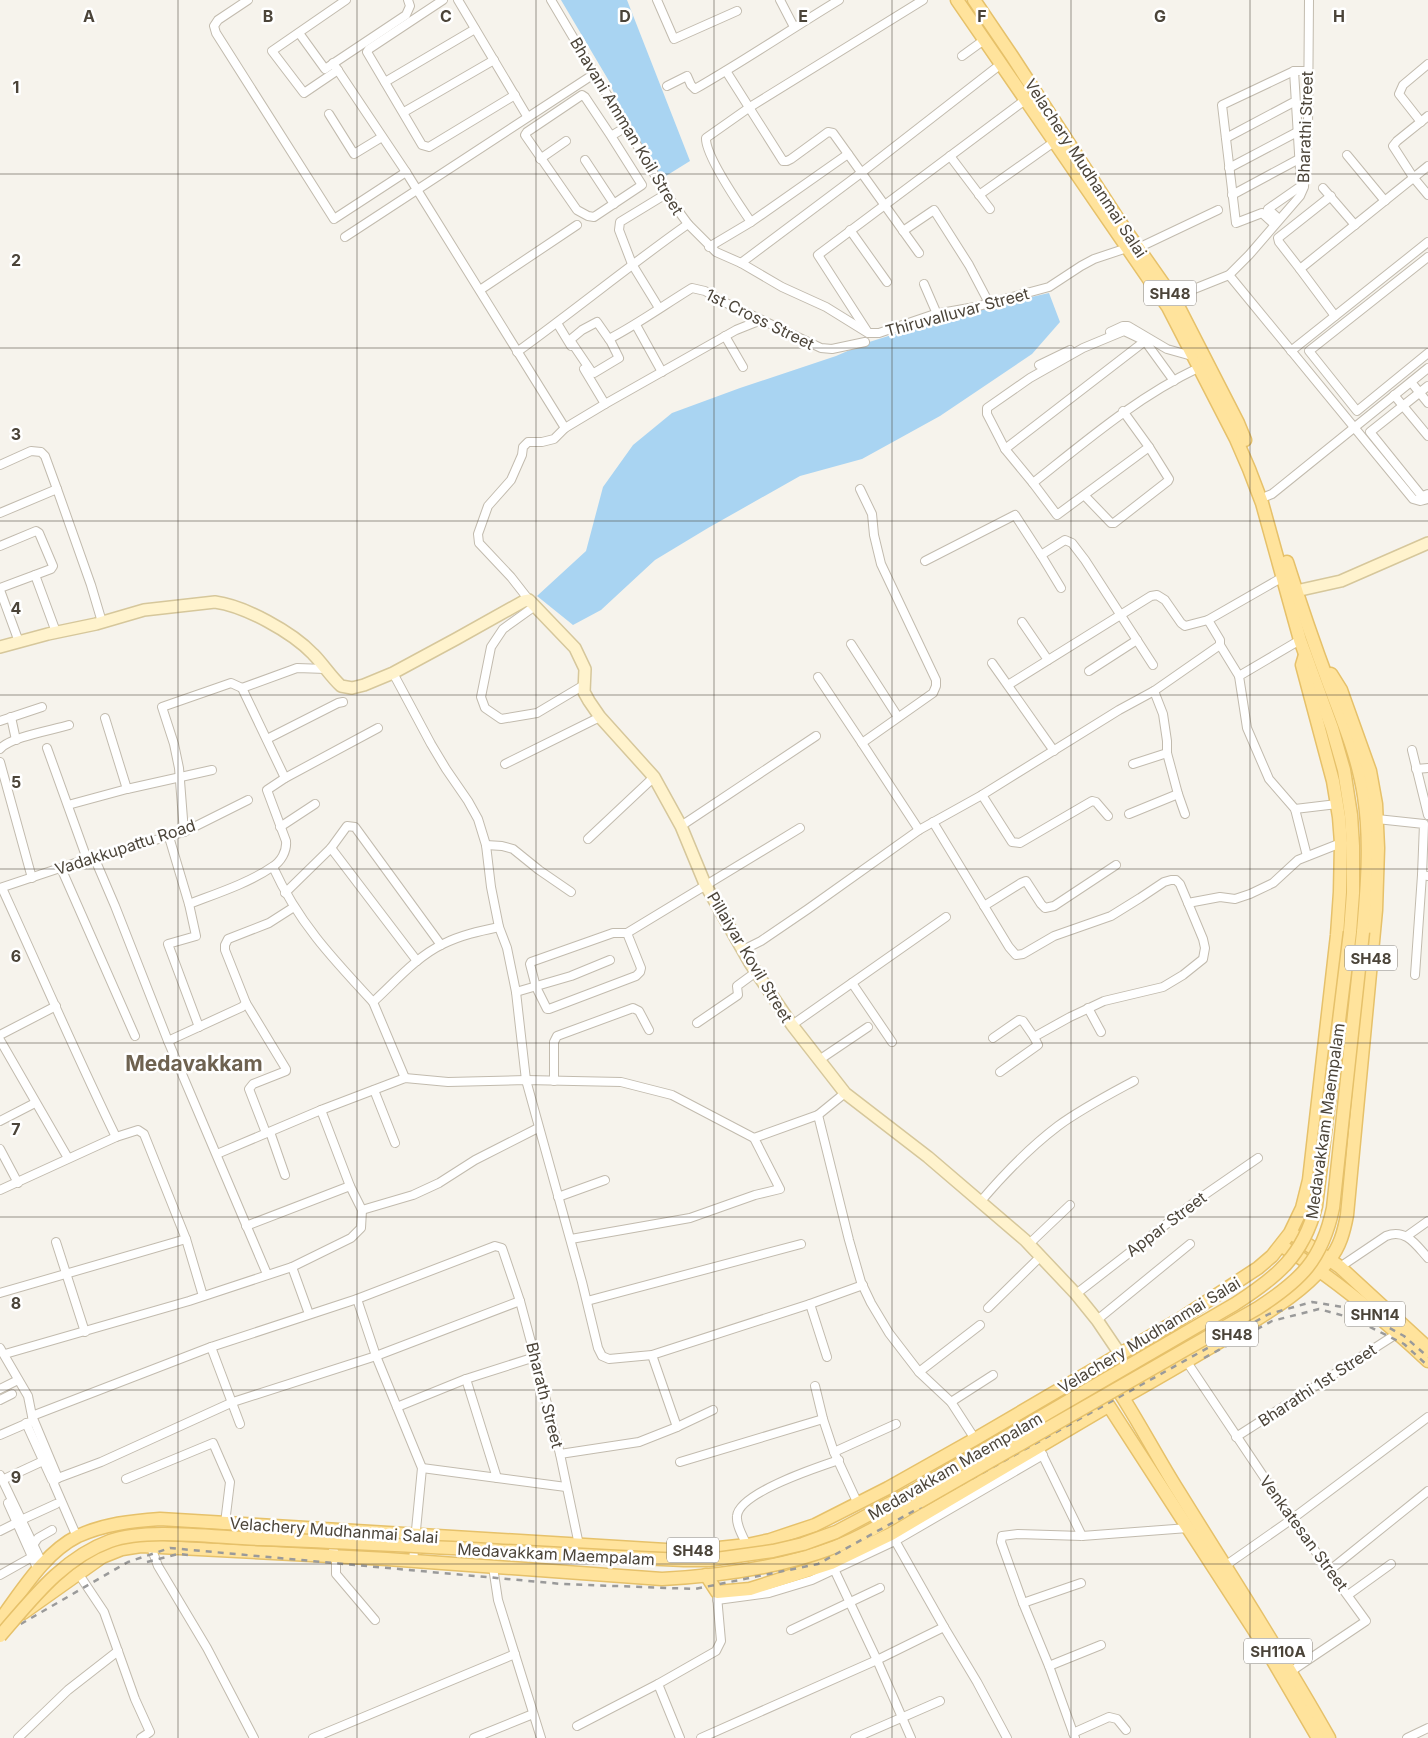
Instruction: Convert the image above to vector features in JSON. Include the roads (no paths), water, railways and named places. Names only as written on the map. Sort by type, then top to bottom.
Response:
[{"type":"main road","name":"Velachery Mudhanmai Salai","points":[[957,0],[1054,142],[1133,248],[1168,299],[1234,416],[1262,503],[1300,640]]},
{"type":"main road","name":"Velachery Mudhanmai Salai","points":[[974,0],[1012,56],[1133,248]]},
{"type":"main road","name":"Velachery Mudhanmai Salai","points":[[0,1632],[29,1608],[102,1557],[122,1549],[141,1546],[336,1556],[662,1579],[706,1576],[766,1567],[835,1547],[866,1532],[1258,1308],[1292,1283],[1309,1266],[1324,1241],[1333,1208],[1363,932],[1368,863],[1365,798],[1351,743],[1296,592],[1267,496],[1240,438],[1198,368],[1168,299]]},
{"type":"main road","name":"Medavakkam Maempalam","points":[[0,1636],[52,1577],[76,1558],[89,1550],[113,1540],[144,1535],[344,1542],[684,1560],[737,1557],[786,1549],[822,1538],[851,1526],[1236,1304],[1270,1280],[1294,1256],[1306,1238],[1316,1206],[1350,932],[1353,893],[1353,846],[1347,783],[1332,728],[1300,640]]},
{"type":"main road","name":"Velachery Mudhanmai Salai","points":[[0,1620],[38,1564],[77,1537],[115,1524],[131,1521],[160,1520],[225,1523],[417,1536],[700,1550],[747,1545],[770,1540],[815,1525],[858,1504],[975,1439],[1218,1295],[1258,1268],[1272,1256],[1290,1233],[1302,1208],[1309,1180],[1340,892],[1341,843],[1338,804],[1302,665],[1306,655]]},
{"type":"main road","name":"SH48","points":[[1124,1397],[1187,1362],[1302,1289],[1320,1270],[1335,1263],[1343,1236],[1347,1215],[1376,910],[1378,819],[1370,771],[1360,739],[1341,690],[1333,675],[1322,665]]},
{"type":"main road","name":"SHN14","points":[[1290,1233],[1335,1263],[1428,1348]]},
{"type":"main road","name":"SHN14","points":[[1280,1245],[1320,1270],[1398,1333],[1428,1361]]},
{"type":"main road","points":[[1218,1295],[1238,1330]]},
{"type":"main road","name":"SH110A","points":[[1101,1364],[1124,1397],[1220,1569],[1329,1738]]},
{"type":"main road","name":"SH110A","points":[[1088,1372],[1108,1406],[1188,1528],[1220,1569]]},
{"type":"main road","points":[[717,1596],[750,1589],[832,1566],[893,1537],[1042,1448],[1108,1406]]},
{"type":"main road","points":[[1024,1410],[1042,1448]]},
{"type":"main road","points":[[115,1524],[122,1549]]},
{"type":"main road","name":"SH48","points":[[706,1576],[717,1596]]},
{"type":"main road","name":"SH110A","points":[[1287,1674],[1318,1738]]},
{"type":"street","points":[[248,0],[218,20],[214,26],[216,33],[334,219],[406,172]]},
{"type":"street","points":[[346,0],[272,51],[304,93],[335,66],[406,15],[410,6],[408,0]]},
{"type":"street","points":[[443,0],[367,52],[422,145],[429,147],[515,95]]},
{"type":"street","points":[[458,0],[527,116]]},
{"type":"street","name":"Bhavani Amman Koil Street","points":[[551,0],[666,194],[688,224],[709,247]]},
{"type":"street","points":[[657,0],[674,39],[736,11]]},
{"type":"street","points":[[780,0],[794,27]]},
{"type":"street","points":[[667,86],[687,76],[695,89],[839,0]]},
{"type":"street","points":[[751,222],[731,192],[706,143],[708,135],[923,0]]},
{"type":"street","name":"Bharathi Street","points":[[1168,299],[1229,275],[1300,196],[1304,187],[1308,126],[1309,0]]},
{"type":"street","points":[[385,82],[475,29]]},
{"type":"street","points":[[299,33],[325,69],[335,66]]},
{"type":"street","points":[[962,56],[984,40]]},
{"type":"street","points":[[404,112],[494,60]]},
{"type":"street","points":[[741,263],[861,173],[1000,64]]},
{"type":"street","points":[[1420,122],[1399,94],[1403,85],[1428,64]]},
{"type":"street","points":[[335,66],[406,172],[565,428]]},
{"type":"street","points":[[726,71],[784,161],[792,158],[828,132],[833,133],[919,253]]},
{"type":"street","points":[[1294,71],[1301,186],[1265,211],[1236,223],[1222,105],[1294,71],[1307,71]]},
{"type":"street","points":[[345,237],[527,116],[594,74]]},
{"type":"street","points":[[582,95],[585,97],[642,185],[594,217],[577,210],[525,135],[553,114],[582,95]]},
{"type":"street","points":[[868,333],[818,255],[1025,100]]},
{"type":"street","points":[[1226,138],[1292,103]]},
{"type":"street","points":[[546,104],[553,114]]},
{"type":"street","points":[[328,114],[354,154],[382,137]]},
{"type":"street","points":[[1428,116],[1393,146],[1428,196]]},
{"type":"street","points":[[611,136],[626,126]]},
{"type":"street","points":[[1229,168],[1308,126]]},
{"type":"street","points":[[540,159],[566,141]]},
{"type":"street","points":[[979,195],[1054,142]]},
{"type":"street","points":[[709,247],[751,222],[848,154]]},
{"type":"street","points":[[1347,155],[1385,201]]},
{"type":"street","points":[[950,156],[990,210]]},
{"type":"street","points":[[1232,195],[1299,159]]},
{"type":"street","points":[[585,160],[614,204]]},
{"type":"street","points":[[1300,269],[1428,166]]},
{"type":"street","points":[[1324,188],[1355,225]]},
{"type":"street","points":[[659,308],[632,264],[619,230],[620,222],[666,194]]},
{"type":"street","points":[[1330,196],[1278,238],[1279,242],[1335,316]]},
{"type":"street","points":[[903,231],[934,210],[969,265],[989,303]]},
{"type":"street","name":"Thiruvalluvar Street","points":[[709,247],[782,287],[826,307],[868,333],[879,333],[937,314],[1049,287],[1094,259],[1133,248],[1218,210]]},
{"type":"street","points":[[1265,211],[1277,222]]},
{"type":"street","points":[[517,352],[632,264],[688,224]]},
{"type":"street","points":[[480,290],[577,225]]},
{"type":"street","points":[[850,230],[887,282]]},
{"type":"street","points":[[1292,351],[1428,242]]},
{"type":"street","points":[[1428,257],[1309,351],[1356,410],[1428,353]]},
{"type":"street","points":[[1229,275],[1414,499],[1420,501],[1428,499]]},
{"type":"street","points":[[924,284],[937,314]]},
{"type":"street","name":"1st Cross Street","points":[[610,339],[636,325],[659,308],[692,288],[705,291],[726,303],[821,348],[832,349],[865,342]]},
{"type":"street","points":[[532,603],[479,543],[478,534],[488,506],[511,480],[522,455],[523,447],[528,442],[542,442],[554,439],[565,428],[605,404],[736,330],[761,320]]},
{"type":"street","points":[[597,322],[610,339],[619,358],[594,373],[590,372],[570,340],[582,330],[597,322]]},
{"type":"street","points":[[557,323],[605,404]]},
{"type":"street","points":[[636,325],[662,372]]},
{"type":"street","points":[[1038,365],[1123,326],[1131,328],[1167,348],[1192,356]]},
{"type":"street","points":[[1149,447],[1057,515],[1005,449],[986,414],[987,408],[1030,378],[1083,348],[1124,332],[1145,341],[1174,381]]},
{"type":"street","points":[[725,336],[743,367]]},
{"type":"street","points":[[1005,449],[1145,341]]},
{"type":"street","points":[[1033,483],[1123,411],[1198,368]]},
{"type":"street","points":[[1267,496],[1272,494],[1428,368]]},
{"type":"street","points":[[1401,375],[1420,392],[1428,403]]},
{"type":"street","points":[[1428,386],[1370,432],[1420,494],[1423,496],[1428,494]]},
{"type":"street","points":[[1394,395],[1428,436]]},
{"type":"street","points":[[1085,496],[1111,523],[1114,523],[1169,479],[1123,411]]},
{"type":"street","points":[[0,465],[31,451],[41,452],[45,456],[92,584],[102,622]]},
{"type":"street","points":[[0,513],[56,489]]},
{"type":"street","points":[[860,489],[872,514],[874,535],[881,564],[936,680],[936,686],[932,693],[862,743]]},
{"type":"street","points":[[925,561],[1015,515],[1061,588]]},
{"type":"street","points":[[0,546],[36,531],[39,533],[53,566],[51,569],[0,589],[19,642]]},
{"type":"street","points":[[1041,555],[1066,540],[1072,543],[1153,665]]},
{"type":"street","points":[[1296,592],[1341,581],[1428,543]]},
{"type":"street","points":[[35,575],[56,632]]},
{"type":"street","points":[[1008,685],[1151,596],[1156,595],[1165,600],[1185,626],[1208,620],[1283,577]]},
{"type":"street","points":[[0,647],[144,610],[203,602],[226,603],[248,611],[286,634],[313,654],[336,681],[346,688],[364,686],[393,673],[524,601],[532,603]]},
{"type":"street","points":[[532,603],[503,629],[491,647],[481,697],[485,708],[500,719],[537,713],[584,685]]},
{"type":"street","name":"Pillaiyar Kovil Street","points":[[532,603],[575,648],[585,669],[584,692],[600,716],[654,777],[681,826],[706,884],[743,950],[792,1025],[819,1060],[845,1093],[928,1157],[1029,1244],[1076,1294],[1120,1354]]},
{"type":"street","points":[[1208,620],[1220,640],[1220,645],[1239,676],[1247,728],[1270,780],[1295,809],[1308,856]]},
{"type":"street","points":[[1022,622],[1048,660]]},
{"type":"street","points":[[1089,671],[1137,640]]},
{"type":"street","points":[[1239,676],[1300,640]]},
{"type":"street","points":[[852,644],[898,717]]},
{"type":"street","points":[[743,950],[808,909],[919,830],[982,795],[1119,710],[1154,691],[1220,645]]},
{"type":"street","points":[[992,663],[1054,751]]},
{"type":"street","points":[[242,688],[297,668],[326,669]]},
{"type":"street","points":[[393,673],[441,761],[478,819],[486,845],[491,887],[499,927],[507,948],[516,992],[526,1080],[587,1301],[598,1348],[602,1356],[608,1359],[652,1355],[810,1304],[862,1284]]},
{"type":"street","points":[[818,677],[919,830]]},
{"type":"street","points":[[184,832],[181,776],[174,744],[162,706],[231,683],[242,688],[285,778]]},
{"type":"street","points":[[1154,691],[1163,714],[1167,753],[1185,814]]},
{"type":"street","points":[[267,739],[342,702]]},
{"type":"street","points":[[0,721],[42,707]]},
{"type":"street","points":[[505,764],[600,716]]},
{"type":"street","points":[[11,718],[16,740]]},
{"type":"street","points":[[105,718],[127,789]]},
{"type":"street","points":[[0,749],[4,745],[16,740],[69,726]]},
{"type":"street","points":[[189,904],[233,887],[273,867],[287,848],[267,790],[285,778],[378,728]]},
{"type":"street","points":[[681,826],[816,736]]},
{"type":"street","points":[[47,748],[90,858],[115,906],[168,1041],[267,1274]]},
{"type":"street","points":[[1412,750],[1428,815]]},
{"type":"street","points":[[1133,764],[1167,753]]},
{"type":"street","points":[[0,762],[32,878]]},
{"type":"street","points":[[1416,769],[1428,768]]},
{"type":"street","points":[[68,805],[127,789],[212,770]]},
{"type":"street","points":[[588,839],[654,777]]},
{"type":"street","points":[[1129,814],[1178,794]]},
{"type":"street","points":[[982,795],[1012,842],[1020,844],[1092,801],[1096,802],[1108,816]]},
{"type":"street","name":"Vadakkupattu Road","points":[[1,888],[90,858],[184,832],[248,800]]},
{"type":"street","points":[[280,827],[314,804]]},
{"type":"street","points":[[1295,809],[1338,804]]},
{"type":"street","points":[[1378,819],[1426,824],[1425,876],[1415,976]]},
{"type":"street","points":[[933,822],[1009,947],[1019,956],[1054,936],[1110,916],[1164,882],[1176,880],[1180,884],[1204,938],[1203,959],[1183,975],[1163,987],[1104,1000],[1034,1037]]},
{"type":"street","points":[[285,893],[331,848],[347,826],[355,827],[441,945]]},
{"type":"street","points":[[627,933],[641,968],[636,976],[549,1010],[546,1008],[536,987],[530,964],[533,961],[613,933],[627,933],[800,828]]},
{"type":"street","points":[[169,837],[189,904],[196,936],[168,944],[199,1027]]},
{"type":"street","points":[[1188,903],[1220,897],[1235,899],[1250,894],[1273,883],[1290,865],[1298,860],[1341,843]]},
{"type":"street","points":[[486,845],[513,849],[571,892]]},
{"type":"street","points":[[331,848],[417,962]]},
{"type":"street","points":[[984,906],[1026,881],[1045,908],[1054,906],[1116,865]]},
{"type":"street","points":[[273,867],[285,893],[328,954],[373,1002],[404,1078]]},
{"type":"street","points":[[61,868],[135,1036]]},
{"type":"street","points":[[1,888],[56,1006],[80,1063],[116,1137]]},
{"type":"street","points":[[285,1175],[249,1089],[253,1084],[286,1071],[286,1069],[246,1002],[225,950],[225,945],[228,939],[269,923],[294,907]]},
{"type":"street","points":[[792,1025],[946,917]]},
{"type":"street","points":[[373,1002],[417,962],[441,945],[462,936],[499,927]]},
{"type":"street","points":[[516,992],[571,976],[610,960]]},
{"type":"street","points":[[697,1023],[738,995],[736,986],[756,972]]},
{"type":"street","points":[[852,983],[892,1042]]},
{"type":"street","points":[[168,1041],[242,1007],[246,1002]]},
{"type":"street","points":[[0,1035],[56,1006]]},
{"type":"street","points":[[554,1081],[554,1042],[558,1036],[633,1008],[639,1011],[649,1030]]},
{"type":"street","points":[[1088,1008],[1101,1032]]},
{"type":"street","points":[[993,1038],[1019,1020],[1023,1021],[1038,1045],[1000,1072]]},
{"type":"street","points":[[819,1060],[868,1028]]},
{"type":"street","points":[[0,1040],[68,1158]]},
{"type":"street","points":[[217,1154],[321,1110],[404,1078],[448,1082],[526,1080],[621,1082],[672,1095],[754,1138],[780,1189],[755,1195],[690,1218],[570,1239]]},
{"type":"street","points":[[981,1201],[1012,1165],[1057,1126],[1093,1103],[1134,1081]]},
{"type":"street","points":[[374,1090],[395,1143]]},
{"type":"street","points":[[754,1138],[818,1115],[845,1093]]},
{"type":"street","points":[[0,1121],[36,1103]]},
{"type":"street","points":[[77,1537],[54,1484],[55,1479],[33,1418],[28,1396],[2,1351],[84,1332],[203,1296],[292,1266],[351,1238],[360,1228],[362,1210],[350,1186],[321,1110]]},
{"type":"street","points":[[818,1115],[849,1240],[862,1284],[871,1303],[889,1333],[919,1372],[951,1402],[975,1439]]},
{"type":"street","points":[[362,1210],[413,1196],[439,1183],[475,1160],[538,1128]]},
{"type":"street","points":[[0,1190],[116,1137],[138,1130],[144,1134],[186,1239],[203,1296]]},
{"type":"street","points":[[0,1148],[18,1183]]},
{"type":"street","name":"Appar Street","points":[[1076,1294],[1200,1198],[1258,1158]]},
{"type":"street","points":[[558,1197],[605,1180]]},
{"type":"street","points":[[246,1226],[350,1186]]},
{"type":"street","points":[[1029,1244],[1070,1205]]},
{"type":"street","points":[[1407,1236],[1428,1221]]},
{"type":"street","points":[[1335,1263],[1393,1234],[1407,1236],[1428,1258]]},
{"type":"street","points":[[0,1293],[186,1239]]},
{"type":"street","points":[[56,1242],[84,1332]]},
{"type":"street","points":[[587,1301],[801,1244]]},
{"type":"street","points":[[1096,1320],[1190,1244]]},
{"type":"street","name":"Bharath Street","points":[[358,1298],[495,1246],[502,1248],[520,1301],[535,1357],[560,1454],[579,1545]]},
{"type":"street","points":[[988,1308],[1041,1256]]},
{"type":"street","points":[[292,1266],[309,1314]]},
{"type":"street","points":[[0,1435],[26,1424],[33,1418],[211,1347],[358,1298],[376,1356],[422,1468],[414,1561]]},
{"type":"street","points":[[55,1479],[101,1462],[233,1402],[376,1356],[520,1301]]},
{"type":"street","points":[[810,1304],[827,1357]]},
{"type":"street","points":[[919,1372],[980,1325]]},
{"type":"street","name":"Bharathi 1st Street","points":[[1236,1437],[1398,1333]]},
{"type":"street","points":[[211,1347],[240,1424]]},
{"type":"street","points":[[652,1355],[677,1427]]},
{"type":"street","points":[[397,1407],[466,1379],[535,1357]]},
{"type":"street","name":"Venkatesan Street","points":[[1187,1362],[1292,1519],[1366,1621],[1287,1674]]},
{"type":"street","points":[[951,1402],[992,1375]]},
{"type":"street","points":[[466,1379],[497,1478]]},
{"type":"street","points":[[0,1389],[18,1380]]},
{"type":"street","points":[[815,1386],[834,1452],[858,1504]]},
{"type":"street","points":[[0,1400],[12,1394]]},
{"type":"street","points":[[560,1454],[639,1442],[713,1410]]},
{"type":"street","points":[[1220,1569],[1292,1519],[1428,1417]]},
{"type":"street","points":[[680,1462],[823,1419]]},
{"type":"street","points":[[26,1424],[43,1461],[55,1479]]},
{"type":"street","points":[[834,1452],[896,1424]]},
{"type":"street","points":[[126,1479],[213,1443],[230,1482],[225,1523]]},
{"type":"street","points":[[1042,1448],[1082,1536]]},
{"type":"street","points":[[747,1545],[736,1519],[741,1508],[753,1497],[769,1487],[839,1460]]},
{"type":"street","points":[[38,1564],[1,1484],[43,1461]]},
{"type":"street","points":[[422,1468],[566,1487]]},
{"type":"street","points":[[1330,1570],[1428,1491]]},
{"type":"street","points":[[0,1531],[56,1504]]},
{"type":"street","points":[[18,1521],[33,1544],[38,1564]]},
{"type":"street","points":[[1126,1730],[1118,1719],[1109,1717],[1074,1735],[1049,1666],[1023,1603],[1001,1542],[1002,1536],[1018,1534],[1082,1536],[1188,1528]]},
{"type":"street","points":[[33,1544],[38,1538],[52,1530]]},
{"type":"street","points":[[326,1530],[336,1556],[336,1574],[375,1620]]},
{"type":"street","points":[[893,1537],[977,1682],[1007,1738]]},
{"type":"street","points":[[151,1547],[158,1566],[207,1648],[254,1738]]},
{"type":"street","points":[[0,1574],[38,1564]]},
{"type":"street","points":[[1348,1595],[1391,1564]]},
{"type":"street","points":[[832,1566],[851,1603],[911,1738]]},
{"type":"street","points":[[493,1567],[498,1600],[541,1738]]},
{"type":"street","points":[[78,1573],[104,1612],[135,1699],[151,1735],[141,1738]]},
{"type":"street","points":[[1023,1603],[1081,1583]]},
{"type":"street","points":[[791,1630],[880,1588]]},
{"type":"street","points":[[577,1726],[658,1684],[716,1650],[721,1641],[717,1596]]},
{"type":"street","points":[[701,1738],[877,1660],[944,1627]]},
{"type":"street","points":[[1049,1666],[1101,1645]]},
{"type":"street","points":[[18,1738],[68,1690],[118,1651]]},
{"type":"street","points":[[313,1738],[515,1654]]},
{"type":"street","points":[[658,1684],[680,1738]]},
{"type":"street","points":[[854,1738],[940,1701]]},
{"type":"street","points":[[474,1738],[533,1714]]},
{"type":"street","points":[[1407,1738],[1428,1728]]},
{"type":"water","points":[[561,0],[627,0],[690,161],[661,179],[619,105],[609,81]]},
{"type":"water","points":[[1049,293],[1060,322],[1032,354],[940,416],[862,459],[800,476],[708,528],[655,560],[601,610],[573,625],[537,596],[586,551],[603,487],[633,445],[672,413],[836,356],[866,343],[965,312]]},
{"type":"railway","points":[[0,1636],[128,1562],[170,1548],[562,1584],[695,1589],[818,1564],[1269,1314],[1312,1302],[1355,1309],[1404,1336],[1428,1357]]},
{"type":"railway","points":[[1204,1358],[1272,1321],[1319,1309],[1352,1318],[1404,1344],[1428,1366]]},
{"type":"railway","points":[[147,1562],[178,1554],[189,1555]]},
{"type":"district","name":"Medavakkam","points":[[194,1063]]}]
